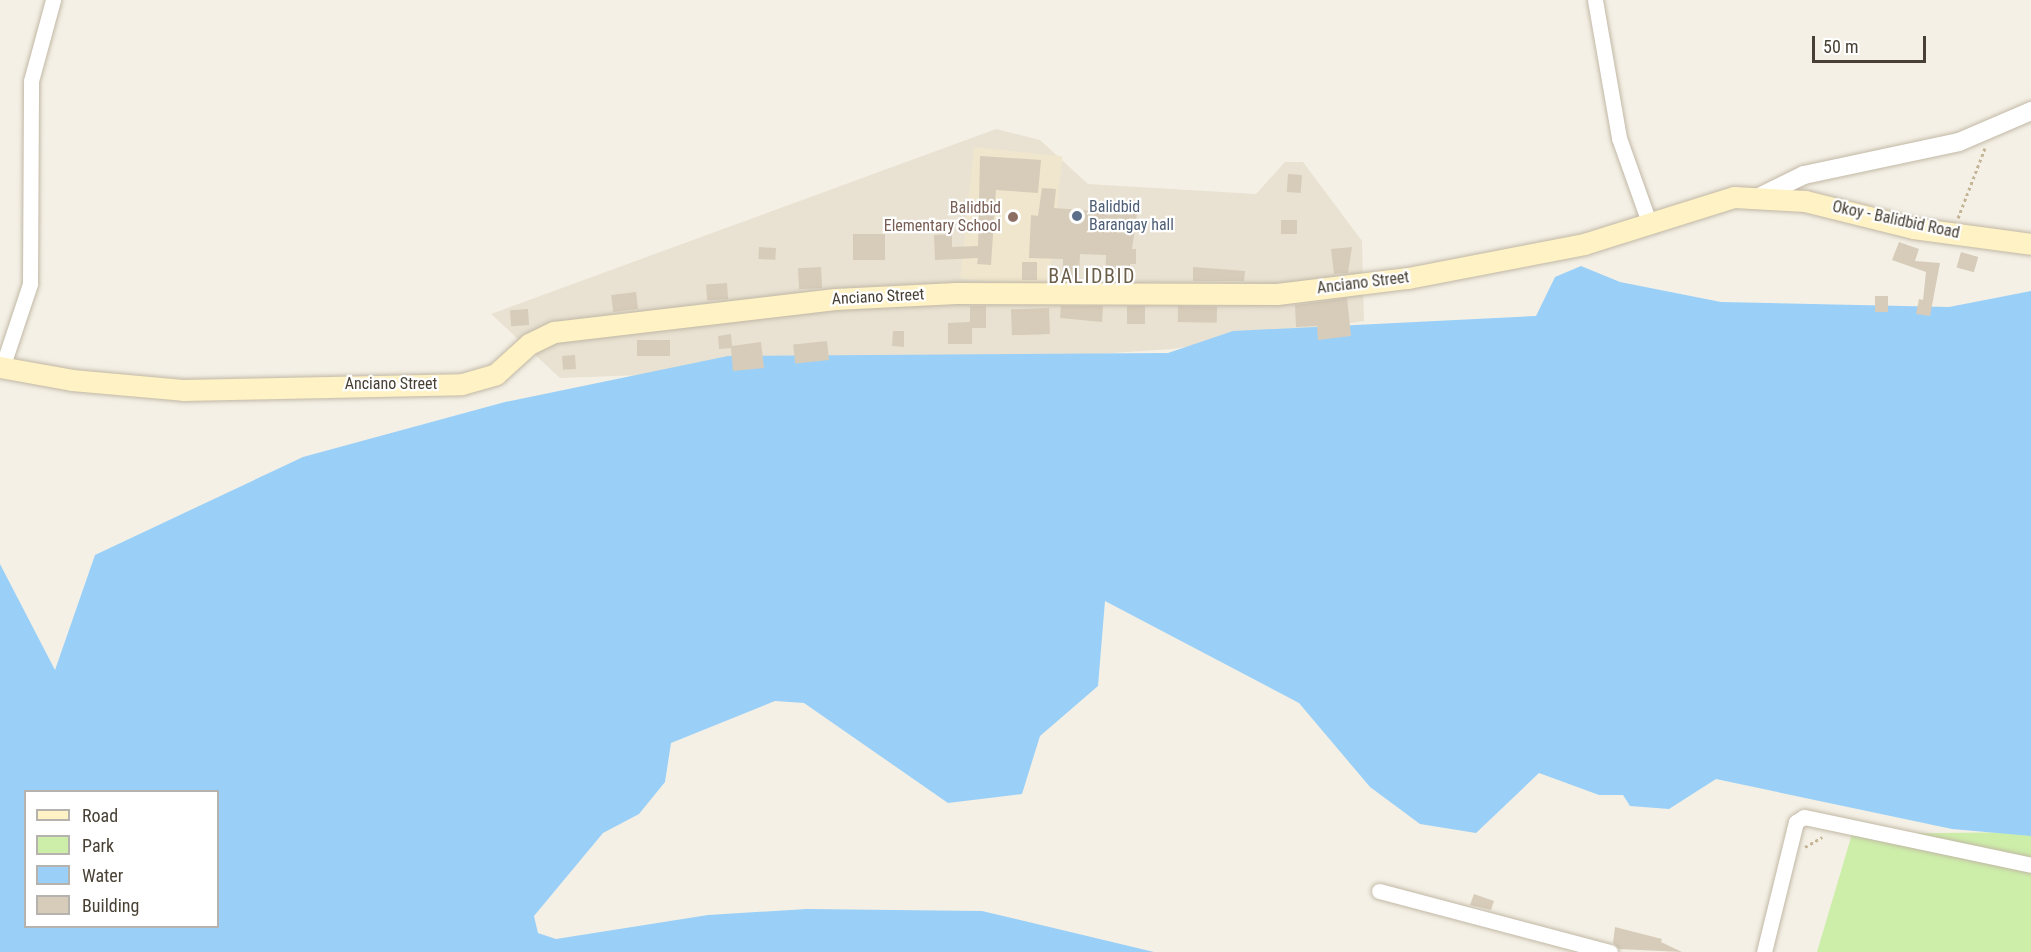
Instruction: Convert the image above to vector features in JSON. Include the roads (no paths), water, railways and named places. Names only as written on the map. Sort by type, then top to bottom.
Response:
[{"type":"main road","name":"Anciano Street","points":[[1,368],[183,390],[462,384],[496,374],[529,344],[554,332],[846,298],[956,293],[1277,294],[1408,278],[1584,244],[1650,225],[1706,203],[1761,196]]},
{"type":"main road","name":"Okoy - Balidbid Road","points":[[1761,196],[1805,201],[1953,234],[2031,244]]},
{"type":"street","points":[[1,368],[30,284],[31,81],[53,0]]},
{"type":"street","points":[[1595,0],[1619,138],[1650,225]]},
{"type":"street","points":[[1761,196],[1804,175],[1959,142],[2031,111]]},
{"type":"street","points":[[1764,952],[1796,822],[1804,817],[2031,865]]},
{"type":"street","points":[[1379,891],[1610,952]]},
{"type":"water","points":[[1581,266],[1620,282],[1721,302],[1949,307],[2031,291],[2031,836],[1952,829],[1716,779],[1669,809],[1630,806],[1623,795],[1599,795],[1539,773],[1476,833],[1420,824],[1370,787],[1299,703],[1105,601],[1098,686],[1040,736],[1022,794],[948,803],[804,703],[775,701],[671,743],[665,782],[639,814],[603,833],[534,916],[538,933],[556,939],[708,915],[807,909],[982,911],[1154,952],[0,952],[0,564],[55,670],[95,555],[303,457],[505,402],[728,356],[1168,353],[1233,331],[1536,316],[1555,277]]},
{"type":"place","name":"Balidbid Barangay hall","points":[[1077,216]]},
{"type":"place","name":"Balidbid Elementary School","points":[[1013,217]]},
{"type":"district","name":"BALIDBID","points":[[1092,276]]}]
